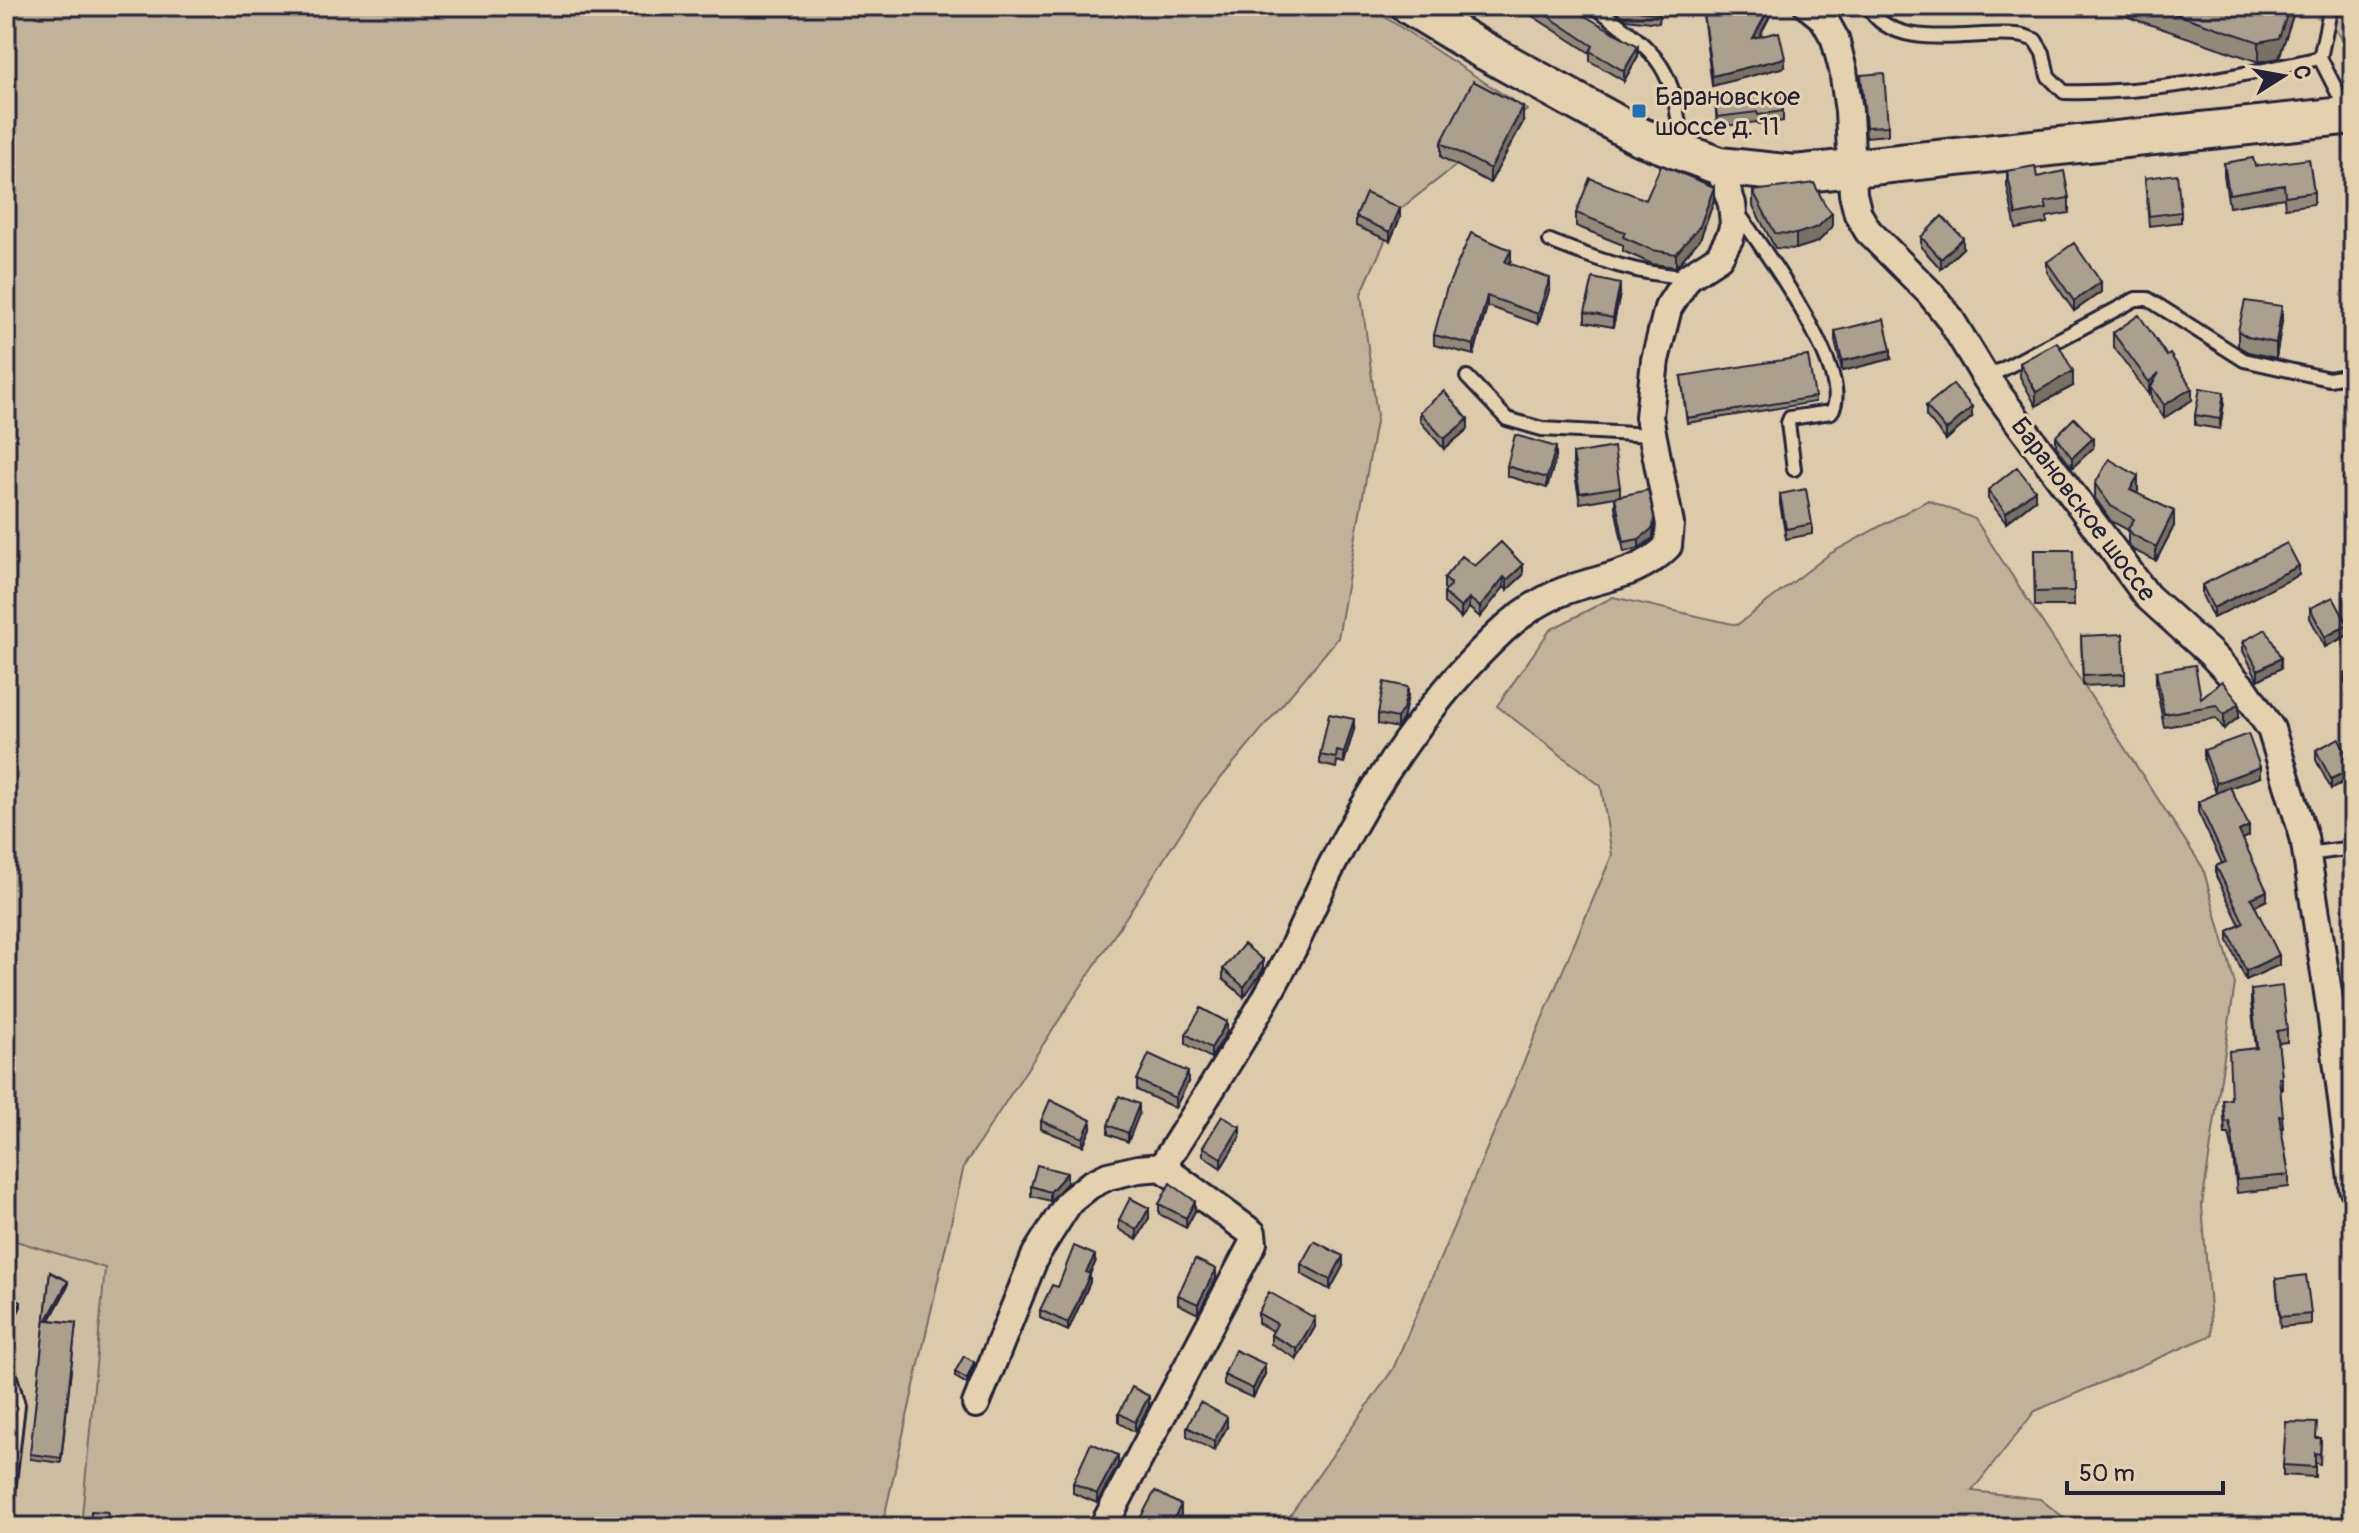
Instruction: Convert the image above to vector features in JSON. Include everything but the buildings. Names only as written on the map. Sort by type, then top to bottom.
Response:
[{"type":"main road","points":[[1410,6],[1639,136],[1719,166],[1795,174],[2351,115]]},
{"type":"street","name":"Барановское шоссе","points":[[1808,6],[1824,19],[1835,39],[1849,111],[1853,194],[1858,214],[1868,231],[1930,293],[1949,317],[1986,378],[2147,596],[2210,653],[2245,690],[2271,729],[2290,784],[2307,854],[2353,1188]]},
{"type":"street","points":[[1162,1167],[1250,1025],[1293,948],[1333,863],[1379,785],[1420,725],[1460,675],[1504,629],[1530,610],[1562,592],[1636,571],[1654,561],[1668,546],[1670,524],[1649,417],[1655,360],[1668,308],[1688,277],[1719,257],[1734,224],[1732,204],[1719,166]]},
{"type":"street","points":[[976,1404],[1036,1254],[1069,1202],[1090,1185],[1108,1176],[1162,1167],[1254,1237],[1103,1527]]},
{"type":"lane","points":[[1594,6],[1649,48],[1663,67],[1679,121],[1681,153]]},
{"type":"lane","points":[[1868,6],[1879,20],[1910,35],[2016,35],[2035,40],[2043,53],[2048,76],[2064,92],[2117,93],[2240,76],[2320,58]]},
{"type":"lane","points":[[2331,6],[2320,58],[2351,115]]},
{"type":"lane","points":[[1732,204],[1785,280],[1820,344],[1835,390],[1836,404],[1831,412],[1790,418],[1794,469]]},
{"type":"lane","points":[[1550,241],[1591,258],[1655,275],[1688,277]]},
{"type":"lane","points":[[1986,378],[2136,299],[2148,299],[2244,360],[2329,379],[2353,375]]},
{"type":"lane","points":[[1467,377],[1507,419],[1542,429],[1651,435]]},
{"type":"lane","points":[[2307,854],[2353,848]]},
{"type":"lane","points":[[6,1363],[18,1405],[6,1509]]},
{"type":"shaded area","points":[[6,6],[1368,6],[1527,110],[1399,210],[1361,294],[1377,416],[1338,638],[1201,802],[964,1166],[882,1527],[81,1527],[105,1268],[6,1238]]},
{"type":"shaded area","points":[[2318,6],[2353,6],[2353,68],[2345,43]]},
{"type":"shaded area","points":[[1928,500],[1975,519],[2203,868],[2235,984],[2202,1205],[2212,1335],[2035,1411],[1972,1491],[2040,1499],[2076,1527],[1282,1527],[1393,1369],[1612,855],[1601,786],[1497,706],[1550,630],[1613,597],[1737,625],[1831,553]]},
{"type":"shaded area","points":[[6,1238],[105,1268],[81,1527],[6,1527]]},
{"type":"place","name":"Барановское шоссе д. 11","points":[[1639,111]]}]
